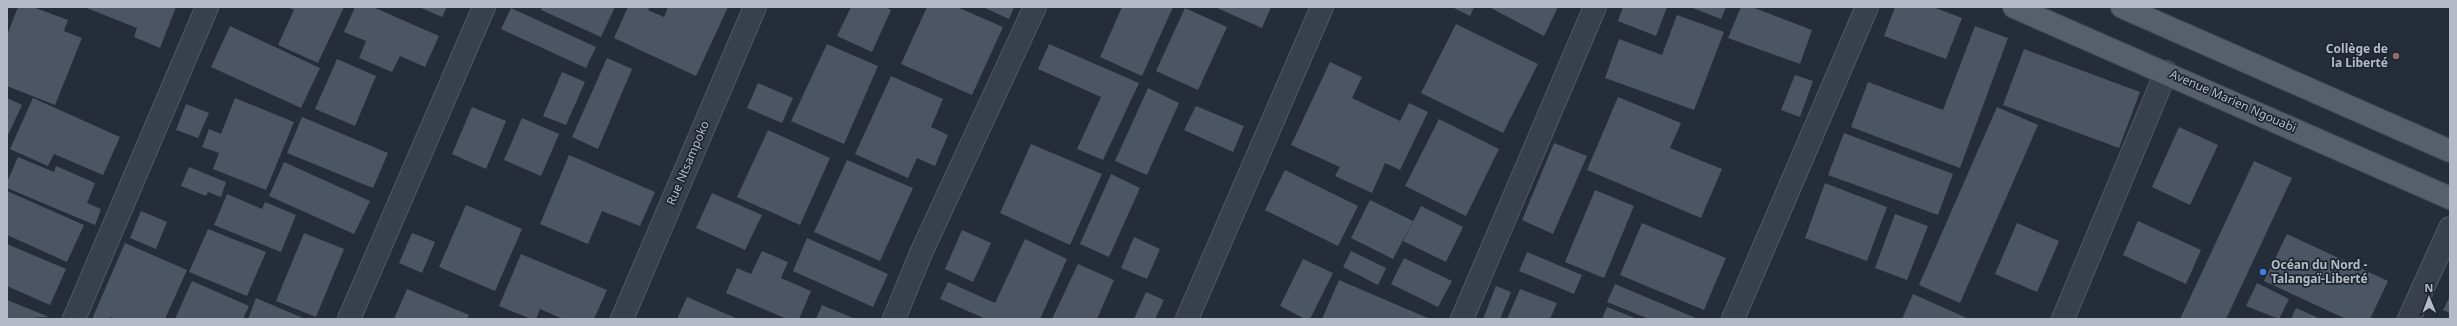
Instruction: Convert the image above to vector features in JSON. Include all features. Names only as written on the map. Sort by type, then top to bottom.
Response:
[{"type":"main road","name":"Avenue Marien Ngouabi","points":[[2014,7],[2166,72],[2450,198]]},
{"type":"main road","points":[[2122,7],[2450,151]]},
{"type":"street","points":[[74,319],[207,7]]},
{"type":"street","points":[[349,319],[484,7]]},
{"type":"street","name":"Rue Ntsampoko","points":[[622,319],[755,7]]},
{"type":"street","points":[[894,319],[921,253],[1035,7]]},
{"type":"street","points":[[1187,319],[1322,7]]},
{"type":"street","points":[[1462,319],[1595,7]]},
{"type":"street","points":[[1733,319],[1867,7]]},
{"type":"street","points":[[2063,319],[2166,72]]},
{"type":"street","points":[[2408,319],[2450,228]]},
{"type":"building","points":[[18,7],[33,7],[68,20],[64,31],[82,38],[55,105],[7,86],[7,35]]},
{"type":"building","points":[[84,7],[176,7],[160,48],[134,37],[137,28]]},
{"type":"building","points":[[288,7],[344,7],[318,63],[278,45],[294,10]]},
{"type":"building","points":[[355,7],[373,7],[439,36],[425,67],[400,56],[392,72],[359,58],[366,41],[344,32]]},
{"type":"building","points":[[419,7],[447,7],[442,17]]},
{"type":"building","points":[[542,7],[615,7],[601,37],[541,10]]},
{"type":"building","points":[[628,7],[650,7],[648,10],[664,17],[668,7],[728,7],[696,76],[614,38]]},
{"type":"building","points":[[851,7],[885,7],[891,10],[872,52],[837,36]]},
{"type":"building","points":[[927,7],[957,7],[1003,27],[972,95],[901,64]]},
{"type":"building","points":[[983,7],[1014,7],[1009,19]]},
{"type":"building","points":[[1122,7],[1173,7],[1142,76],[1100,57]]},
{"type":"building","points":[[1215,7],[1271,7],[1262,28]]},
{"type":"building","points":[[1452,7],[1474,7],[1470,16]]},
{"type":"building","points":[[1489,7],[1558,7],[1544,36]]},
{"type":"building","points":[[1623,7],[1667,7],[1656,36],[1618,21]]},
{"type":"building","points":[[1690,7],[1726,7],[1721,19]]},
{"type":"building","points":[[1741,7],[1752,7],[1812,30],[1800,64],[1728,38]]},
{"type":"building","points":[[1895,7],[1933,7],[1962,18],[1946,59],[1884,36]]},
{"type":"building","points":[[511,8],[596,47],[586,68],[501,29]]},
{"type":"building","points":[[1185,8],[1227,27],[1198,90],[1156,71]]},
{"type":"building","points":[[1677,15],[1724,32],[1694,110],[1605,78],[1619,39],[1662,55]]},
{"type":"building","points":[[1456,24],[1538,64],[1503,133],[1421,93]]},
{"type":"building","points":[[230,26],[320,68],[301,108],[211,67]]},
{"type":"building","points":[[1975,26],[2008,38],[1960,168],[1851,127],[1868,82],[1943,110]]},
{"type":"building","points":[[827,44],[878,66],[844,144],[791,121]]},
{"type":"building","points":[[1049,44],[1139,83],[1103,160],[1077,149],[1101,97],[1038,69]]},
{"type":"building","points":[[2024,49],[2140,92],[2119,148],[2003,105]]},
{"type":"building","points":[[607,58],[632,69],[598,149],[572,137]]},
{"type":"building","points":[[337,59],[376,76],[355,126],[315,109]]},
{"type":"building","points":[[1330,62],[1362,77],[1352,98],[1400,121],[1409,103],[1428,112],[1400,170],[1385,163],[1372,193],[1335,176],[1340,167],[1291,145]]},
{"type":"building","points":[[562,72],[585,82],[566,125],[543,116]]},
{"type":"building","points":[[1795,75],[1813,81],[1800,117],[1781,110]]},
{"type":"building","points":[[891,76],[943,99],[931,127],[948,135],[935,166],[917,158],[908,178],[855,154]]},
{"type":"building","points":[[758,83],[793,98],[782,123],[747,108]]},
{"type":"building","points":[[1148,88],[1179,103],[1147,175],[1115,161]]},
{"type":"building","points":[[1618,97],[1681,123],[1670,148],[1722,169],[1701,218],[1587,170]]},
{"type":"building","points":[[7,98],[22,105],[7,137]]},
{"type":"building","points":[[33,98],[120,137],[103,175],[54,154],[48,166],[10,149]]},
{"type":"building","points":[[235,98],[294,122],[266,190],[213,169],[219,153],[202,147],[209,129],[221,134]]},
{"type":"building","points":[[186,104],[209,113],[198,138],[176,130]]},
{"type":"building","points":[[1196,106],[1244,126],[1233,152],[1184,130]]},
{"type":"building","points":[[472,107],[506,121],[486,169],[452,154]]},
{"type":"building","points":[[1997,107],[2038,125],[1960,303],[1919,285]]},
{"type":"building","points":[[302,117],[388,153],[373,188],[287,153]]},
{"type":"building","points":[[522,118],[559,134],[541,176],[504,160]]},
{"type":"building","points":[[1439,119],[1499,149],[1466,216],[1405,186]]},
{"type":"building","points":[[2179,127],[2218,145],[2190,205],[2152,187]]},
{"type":"building","points":[[768,130],[830,158],[800,225],[737,197]]},
{"type":"building","points":[[1844,133],[1953,174],[1938,215],[1828,175]]},
{"type":"building","points":[[1554,143],[1587,156],[1553,234],[1522,220]]},
{"type":"building","points":[[1031,144],[1102,174],[1070,245],[1000,213]]},
{"type":"building","points":[[569,155],[655,192],[640,226],[602,211],[588,244],[540,224]]},
{"type":"building","points":[[18,157],[54,172],[56,166],[95,183],[87,203],[101,209],[95,225],[7,188],[7,182]]},
{"type":"building","points":[[847,160],[913,188],[880,261],[814,232]]},
{"type":"building","points":[[2254,161],[2292,178],[2226,319],[2180,319]]},
{"type":"building","points":[[284,162],[370,201],[354,234],[269,196]]},
{"type":"building","points":[[189,167],[226,182],[221,197],[208,192],[206,196],[181,186]]},
{"type":"building","points":[[1285,170],[1358,206],[1338,246],[1265,210]]},
{"type":"building","points":[[1111,174],[1140,188],[1109,257],[1080,244]]},
{"type":"building","points":[[1825,183],[1887,207],[1867,261],[1805,238]]},
{"type":"building","points":[[1595,190],[1634,206],[1604,278],[1565,262]]},
{"type":"building","points":[[7,191],[84,225],[67,262],[7,235]]},
{"type":"building","points":[[712,193],[762,215],[745,250],[696,228]]},
{"type":"building","points":[[227,194],[262,209],[265,202],[296,215],[281,252],[214,225]]},
{"type":"building","points":[[1370,200],[1413,221],[1393,259],[1351,238]]},
{"type":"building","points":[[466,205],[522,229],[495,291],[439,267]]},
{"type":"building","points":[[1421,206],[1463,227],[1446,262],[1403,241]]},
{"type":"building","points":[[141,211],[167,222],[156,249],[130,238]]},
{"type":"building","points":[[1895,214],[1928,226],[1907,280],[1875,268]]},
{"type":"building","points":[[2138,221],[2201,250],[2186,284],[2123,255]]},
{"type":"building","points":[[1642,223],[1726,258],[1704,310],[1620,275]]},
{"type":"building","points":[[2017,223],[2059,241],[2037,292],[1995,274]]},
{"type":"building","points":[[208,229],[266,252],[247,296],[189,272]]},
{"type":"building","points":[[962,230],[991,243],[973,282],[945,269]]},
{"type":"building","points":[[304,233],[344,249],[316,317],[276,301]]},
{"type":"building","points":[[412,233],[435,242],[422,273],[399,263]]},
{"type":"building","points":[[2287,234],[2388,281],[2370,319],[2346,319],[2264,281]]},
{"type":"building","points":[[1134,237],[1160,249],[1147,279],[1121,268]]},
{"type":"building","points":[[807,238],[888,274],[873,307],[793,271]]},
{"type":"building","points":[[1025,239],[1067,259],[1040,319],[986,319],[940,299],[948,282],[995,303]]},
{"type":"building","points":[[125,243],[187,270],[165,319],[116,319],[111,317],[110,319],[92,319]]},
{"type":"building","points":[[7,244],[66,269],[50,305],[7,286]]},
{"type":"building","points":[[762,251],[788,262],[781,278],[811,291],[799,319],[787,319],[726,293],[737,268],[751,274]]},
{"type":"building","points":[[1351,251],[1386,268],[1378,285],[1343,267]]},
{"type":"building","points":[[1527,252],[1582,275],[1574,294],[1519,271]]},
{"type":"building","points":[[521,254],[607,290],[594,319],[563,319],[540,309],[536,319],[531,319],[499,306]]},
{"type":"building","points":[[1404,258],[1452,281],[1438,307],[1391,284]]},
{"type":"building","points":[[1303,259],[1333,273],[1310,319],[1305,319],[1280,306]]},
{"type":"building","points":[[1078,264],[1114,280],[1097,319],[1052,319]]},
{"type":"building","points":[[1339,280],[1430,319],[1322,319]]},
{"type":"building","points":[[192,281],[249,306],[243,319],[175,319]]},
{"type":"building","points":[[2257,283],[2289,299],[2279,319],[2246,306]]},
{"type":"building","points":[[1615,284],[1698,319],[1649,319],[1607,302]]},
{"type":"building","points":[[1496,286],[1511,292],[1500,319],[1483,319]]},
{"type":"building","points":[[407,289],[469,315],[467,319],[394,319]]},
{"type":"building","points":[[1520,289],[1557,303],[1550,319],[1507,319]]},
{"type":"building","points":[[1146,292],[1164,300],[1155,319],[1134,319]]},
{"type":"building","points":[[1913,294],[1969,319],[1902,319]]},
{"type":"building","points":[[2450,296],[2450,313],[2443,310]]},
{"type":"building","points":[[687,297],[738,319],[677,319]]},
{"type":"building","points":[[256,298],[305,319],[248,319]]},
{"type":"building","points":[[7,300],[49,317],[7,319]]},
{"type":"building","points":[[822,305],[855,319],[816,319]]},
{"type":"building","points":[[1607,307],[1637,319],[1602,319]]},
{"type":"building","points":[[2296,308],[2321,319],[2291,319]]},
{"type":"place","name":"Collège de la Liberté","points":[[2396,56]]},
{"type":"place","name":"Océan du Nord - Talangaï-Liberté","points":[[2263,272]]}]
